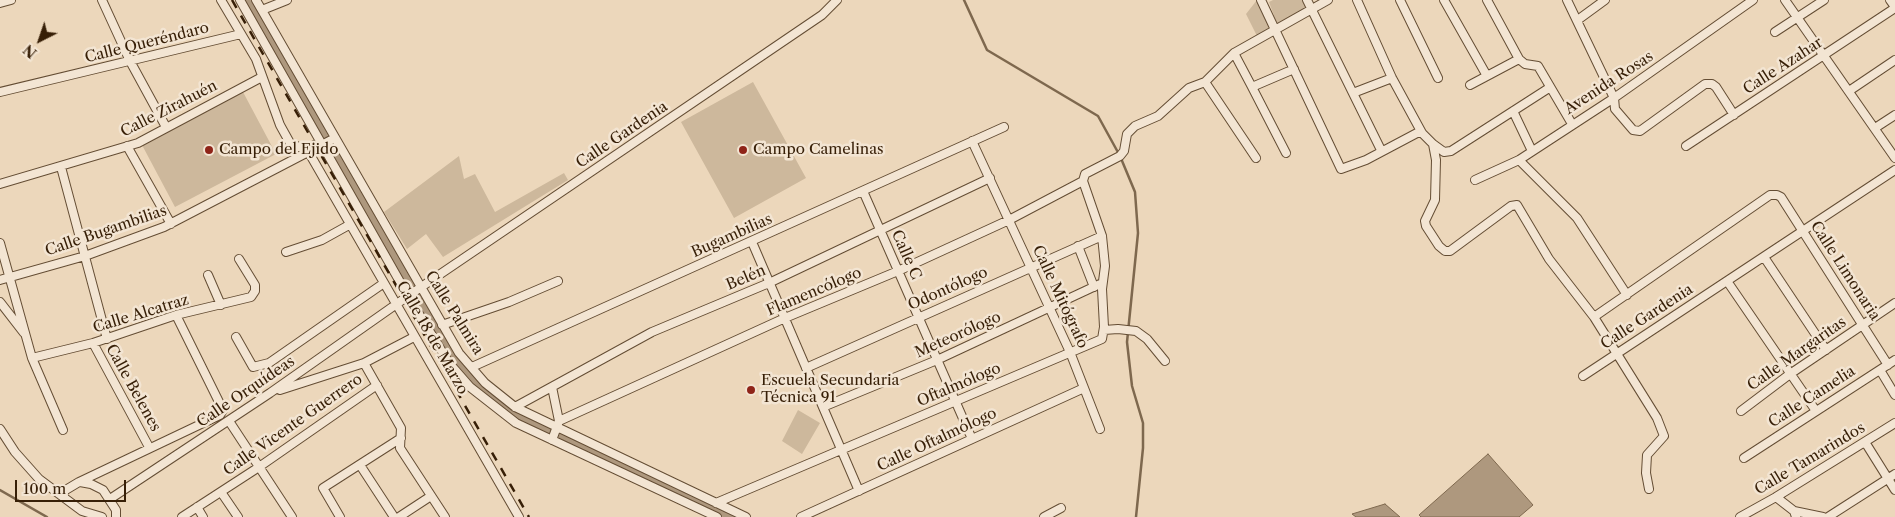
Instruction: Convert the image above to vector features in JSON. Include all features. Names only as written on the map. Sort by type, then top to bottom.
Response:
[{"type":"street","points":[[0,3],[11,0]]},
{"type":"street","points":[[102,0],[130,61],[166,127]]},
{"type":"street","points":[[221,0],[256,59],[280,124],[290,143],[308,151],[384,283]]},
{"type":"street","points":[[240,0],[324,143],[409,296],[450,363],[470,387],[516,423],[555,431],[678,493],[717,517]]},
{"type":"street","name":"Calle Palmira","points":[[256,0],[421,289],[459,352],[472,368],[501,397],[555,431],[678,493],[716,503],[746,517]]},
{"type":"street","points":[[262,10],[287,0]]},
{"type":"street","name":"Calle Gardenia","points":[[409,296],[822,15],[837,0]]},
{"type":"street","points":[[1261,0],[1341,169],[1366,160],[1381,150],[1418,133],[1422,133]]},
{"type":"street","points":[[1307,0],[1381,150]]},
{"type":"street","name":"Flamencólogo","points":[[555,431],[785,318],[898,271],[1009,220],[1083,181],[1086,174],[1092,169],[1120,156],[1124,151],[1127,134],[1135,126],[1158,116],[1189,88],[1205,82],[1234,52],[1328,0]]},
{"type":"street","points":[[1357,0],[1392,78],[1422,133],[1444,152],[1451,151],[1549,88]]},
{"type":"street","points":[[1400,0],[1438,78]]},
{"type":"street","points":[[1444,0],[1487,76]]},
{"type":"street","points":[[1487,0],[1519,59],[1524,64],[1538,66],[1549,88],[1572,124]]},
{"type":"street","points":[[1568,0],[1579,19],[1614,98],[1615,109],[1621,118],[1636,131],[1705,84],[1712,84],[1716,87],[1734,114]]},
{"type":"street","points":[[1579,19],[1605,0]]},
{"type":"street","name":"Avenida Rosas","points":[[1475,180],[1519,160],[1614,98],[1753,0]]},
{"type":"street","points":[[1785,0],[1895,158]]},
{"type":"street","points":[[1775,32],[1824,0]]},
{"type":"street","points":[[1890,0],[1895,8]]},
{"type":"street","name":"Calle Azahar","points":[[1686,146],[1895,8]]},
{"type":"street","points":[[254,23],[266,18]]},
{"type":"street","name":"Calle Queréndaro","points":[[0,92],[241,34]]},
{"type":"street","points":[[1234,52],[1286,152]]},
{"type":"street","points":[[1470,85],[1519,59]]},
{"type":"street","points":[[1848,91],[1895,60]]},
{"type":"street","points":[[1252,87],[1294,69]]},
{"type":"street","name":"Calle Zirahuén","points":[[0,184],[138,143],[262,77]]},
{"type":"street","points":[[1353,93],[1392,78]]},
{"type":"street","points":[[1205,82],[1256,158]]},
{"type":"street","points":[[1513,111],[1532,151]]},
{"type":"street","points":[[1874,128],[1895,115]]},
{"type":"street","name":"Bugambilias","points":[[472,368],[1004,127]]},
{"type":"street","name":"Calle Bugambilias","points":[[0,280],[85,256],[171,224],[334,138]]},
{"type":"street","name":"Calle Mitógrafo","points":[[972,142],[1050,307],[1100,429]]},
{"type":"street","points":[[1433,144],[1436,160],[1435,200],[1425,222],[1439,246],[1445,251],[1450,251],[1511,206],[1516,205],[1549,259],[1594,317],[1657,418],[1664,436],[1647,455],[1646,473],[1649,489]]},
{"type":"street","points":[[127,146],[171,224]]},
{"type":"street","points":[[1519,160],[1577,218],[1627,295],[1594,317]]},
{"type":"street","name":"Calle Belenes","points":[[61,167],[107,339]]},
{"type":"street","name":"Calle Gardenia","points":[[1583,376],[1895,170]]},
{"type":"street","name":"Belén","points":[[515,407],[652,332],[769,283],[990,178]]},
{"type":"street","points":[[1083,181],[1102,236],[1105,266],[1102,283],[1104,330],[1128,330],[1141,334],[1165,360]]},
{"type":"street","name":"Calle C","points":[[863,191],[972,439]]},
{"type":"street","name":"Calle Limonaria","points":[[1627,295],[1770,195],[1777,195],[1781,197],[1862,324],[1891,362]]},
{"type":"street","points":[[286,252],[322,240],[349,225]]},
{"type":"street","name":"Odontólogo","points":[[806,368],[1102,236]]},
{"type":"street","points":[[752,242],[859,491]]},
{"type":"street","points":[[0,243],[32,358],[63,430]]},
{"type":"street","points":[[1078,246],[1094,287]]},
{"type":"street","points":[[1764,257],[1826,350]]},
{"type":"street","name":"Calle Alcatraz","points":[[32,358],[107,339],[176,315],[251,297],[255,291],[255,285],[239,258]]},
{"type":"street","points":[[208,275],[221,305]]},
{"type":"street","points":[[442,324],[510,302],[558,281]]},
{"type":"street","points":[[1727,281],[1816,411]]},
{"type":"street","name":"Calle 18 de Marzo","points":[[236,337],[253,367],[269,363],[384,283],[519,517]]},
{"type":"street","name":"Meteorólogo","points":[[823,407],[937,360],[1102,283]]},
{"type":"street","name":"Calle Orquídeas","points":[[110,500],[229,421],[409,296]]},
{"type":"street","points":[[0,302],[26,334]]},
{"type":"street","name":"Calle Margaritas","points":[[1741,411],[1790,374],[1895,303]]},
{"type":"street","points":[[59,494],[149,447],[220,415],[223,410],[176,315]]},
{"type":"street","name":"Oftalmólogo","points":[[716,503],[1102,339],[1104,330]]},
{"type":"street","name":"Calle Vicente Guerrero","points":[[182,517],[259,467],[376,385],[364,363],[414,337]]},
{"type":"street","name":"Calle Belenes","points":[[92,343],[149,447]]},
{"type":"street","name":"Calle Camelia","points":[[1744,458],[1891,362]]},
{"type":"street","points":[[270,393],[364,363]]},
{"type":"street","points":[[1880,370],[1895,395]]},
{"type":"street","points":[[376,385],[401,428],[400,448],[445,517]]},
{"type":"street","points":[[552,387],[555,431]]},
{"type":"street","name":"Calle Oftalmólogo","points":[[801,517],[1084,388]]},
{"type":"street","points":[[229,421],[292,517]]},
{"type":"street","name":"Calle Tamarindos","points":[[1740,517],[1776,497],[1895,423]]},
{"type":"street","points":[[0,429],[15,452],[40,478],[82,511],[102,517]]},
{"type":"street","points":[[340,517],[323,488],[401,438]]},
{"type":"street","points":[[1864,442],[1895,490]]},
{"type":"street","points":[[360,464],[394,517]]},
{"type":"street","points":[[1828,517],[1895,474]]},
{"type":"street","points":[[79,482],[91,484],[103,490],[116,510],[116,517]]},
{"type":"street","points":[[221,492],[238,517]]},
{"type":"street","points":[[399,517],[431,496]]},
{"type":"street","points":[[1776,497],[1795,514],[1822,517]]},
{"type":"street","points":[[197,507],[203,517]]},
{"type":"street","points":[[1044,517],[1061,508]]},
{"type":"shaded area","points":[[1257,0],[1271,29],[1257,36],[1246,14]]},
{"type":"shaded area","points":[[1273,0],[1304,0],[1307,7],[1277,24],[1269,2]]},
{"type":"shaded area","name":"Campo Camelinas","points":[[753,82],[806,178],[734,218],[681,122]]},
{"type":"shaded area","name":"Campo del Ejido","points":[[243,92],[276,154],[175,207],[142,145]]},
{"type":"shaded area","points":[[459,156],[464,179],[475,174],[495,212],[564,173],[568,180],[443,257],[426,234],[407,249],[384,212]]},
{"type":"shaded area","points":[[798,410],[820,423],[802,454],[782,441]]},
{"type":"shaded area","points":[[1488,454],[1533,505],[1519,517],[1421,517],[1419,515]]},
{"type":"shaded area","points":[[1385,504],[1400,517],[1356,517],[1352,514]]},
{"type":"waterway","points":[[247,0],[453,358],[474,382],[494,401],[515,414],[732,517]]},
{"type":"waterway","points":[[964,0],[987,50],[1098,116],[1120,156],[1135,192],[1138,233],[1127,342],[1132,386],[1143,423],[1143,448],[1136,517]]},
{"type":"waterway","points":[[0,490],[47,517]]},
{"type":"railway","points":[[232,0],[529,517]]},
{"type":"place","name":"Campo del Ejido","points":[[209,150]]},
{"type":"place","name":"Campo Camelinas","points":[[743,150]]},
{"type":"place","name":"Escuela Secundaria Técnica 91","points":[[751,390]]}]
